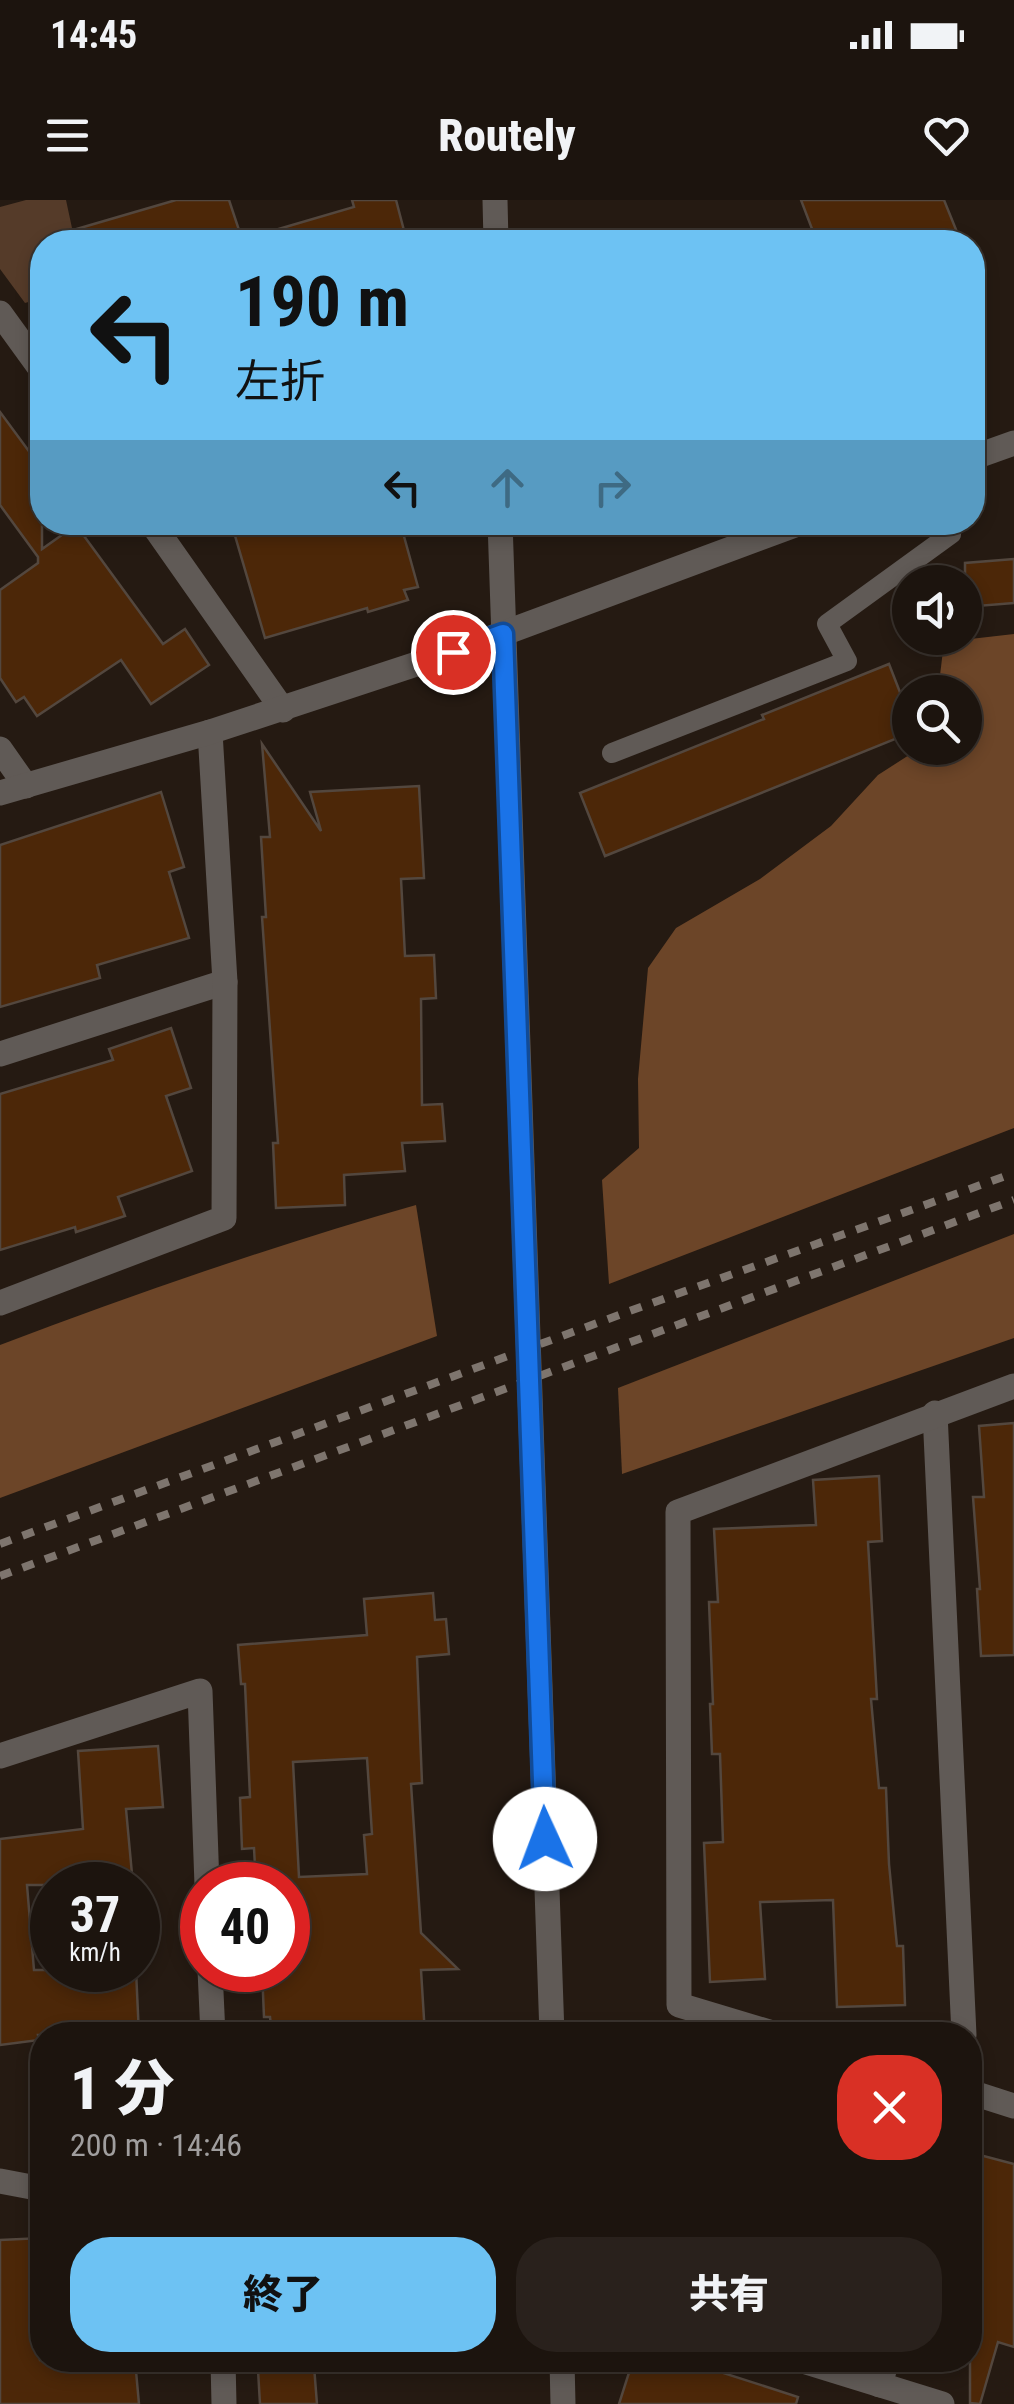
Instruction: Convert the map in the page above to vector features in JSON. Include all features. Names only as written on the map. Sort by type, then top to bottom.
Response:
[{"type":"street","points":[[495,200],[496,230]]},
{"type":"street","points":[[0,313],[30,354]]},
{"type":"street","points":[[985,453],[1014,443]]},
{"type":"street","points":[[160,535],[283,710]]},
{"type":"street","points":[[500,535],[552,2022]]},
{"type":"street","points":[[0,793],[283,710],[503,634],[768,535]]},
{"type":"street","points":[[0,1303],[224,1218],[225,982],[210,732]]},
{"type":"street","points":[[0,749],[26,786]]},
{"type":"street","points":[[0,1054],[225,982]]},
{"type":"street","points":[[735,2022],[678,2005],[678,1512],[1014,1386]]},
{"type":"street","points":[[936,1413],[963,2022]]},
{"type":"street","points":[[0,1756],[200,1691],[206,1862]]},
{"type":"street","points":[[211,1992],[212,2022]]},
{"type":"street","points":[[982,2096],[1014,2106]]},
{"type":"street","points":[[0,2181],[30,2187]]},
{"type":"street","points":[[223,2372],[224,2404]]},
{"type":"street","points":[[562,2372],[563,2404]]},
{"type":"street","points":[[883,2372],[942,2404]]},
{"type":"lane","points":[[612,754],[847,660],[827,624],[950,535]]},
{"type":"shaded area","points":[[26,200],[66,200],[72,230],[30,230],[30,302],[25,303],[0,269],[0,207]]},
{"type":"shaded area","points":[[1014,634],[1014,1128],[609,1284],[602,1180],[639,1148],[638,1079],[648,968],[676,928],[760,879],[831,826],[878,775],[894,765],[982,765],[982,675],[940,675],[942,655],[982,655],[982,638]]},
{"type":"shaded area","points":[[416,1205],[437,1336],[0,1498],[0,1345],[206,1270]]},
{"type":"shaded area","points":[[1014,1234],[1014,1338],[622,1474],[618,1388]]},
{"type":"building","points":[[176,200],[229,200],[239,230],[73,230]]},
{"type":"building","points":[[352,200],[396,200],[404,230],[275,230],[354,207]]},
{"type":"building","points":[[801,200],[944,200],[956,230],[812,230]]},
{"type":"building","points":[[0,412],[30,453],[30,535],[42,535],[42,549],[62,535],[83,535],[163,644],[185,629],[209,665],[151,704],[121,660],[37,716],[24,697],[16,702],[0,678],[0,590],[38,563],[38,557],[0,505]]},
{"type":"building","points":[[235,535],[404,535],[418,587],[404,590],[408,600],[265,638]]},
{"type":"building","points":[[1014,559],[1014,603],[982,606],[982,565],[965,563]]},
{"type":"building","points":[[889,664],[893,675],[892,740],[605,856],[580,793],[764,719],[762,715]]},
{"type":"building","points":[[262,744],[321,831],[310,792],[419,786],[424,878],[401,879],[405,956],[434,955],[436,998],[421,999],[422,1105],[442,1104],[445,1141],[402,1143],[405,1171],[344,1175],[345,1205],[276,1208],[273,1143],[278,1143],[262,917],[266,917],[261,837],[270,837]]},
{"type":"building","points":[[161,792],[184,867],[169,872],[189,938],[97,965],[100,978],[0,1007],[0,845]]},
{"type":"building","points":[[171,1028],[191,1088],[166,1096],[192,1171],[118,1197],[125,1216],[0,1250],[0,1094],[113,1060],[109,1049]]},
{"type":"building","points":[[1014,1423],[1014,1655],[981,1656],[973,1497],[984,1497],[979,1426]]},
{"type":"building","points":[[879,1476],[882,1541],[868,1542],[877,1699],[871,1699],[879,1788],[886,1788],[889,1864],[897,1946],[903,1946],[905,2005],[837,2007],[833,1900],[760,1902],[765,1979],[710,1982],[704,1843],[723,1842],[720,1754],[712,1754],[710,1704],[709,1602],[718,1602],[714,1529],[816,1525],[813,1480]]},
{"type":"building","points":[[433,1593],[435,1620],[446,1619],[449,1654],[417,1657],[422,1783],[411,1784],[421,1933],[458,1969],[421,1970],[424,2022],[271,2022],[270,2017],[264,2017],[263,1992],[310,1992],[310,1877],[367,1874],[364,1835],[372,1834],[367,1758],[293,1762],[298,1862],[255,1862],[254,1848],[242,1849],[240,1798],[250,1797],[245,1684],[241,1684],[238,1645],[367,1635],[364,1599]]},
{"type":"building","points":[[158,1746],[163,1807],[126,1809],[131,1862],[30,1862],[27,1885],[30,1992],[137,1992],[138,2022],[30,2022],[30,2041],[0,2045],[0,1839],[83,1829],[78,1751]]},
{"type":"building","points":[[982,2156],[1014,2164],[1014,2347],[998,2342],[980,2404],[970,2403],[970,2372],[982,2372]]},
{"type":"building","points":[[30,2239],[30,2372],[136,2372],[139,2404],[0,2404],[0,2240]]},
{"type":"building","points":[[258,2372],[314,2372],[317,2404],[260,2404]]},
{"type":"building","points":[[629,2372],[720,2372],[798,2397],[796,2404],[619,2404]]},
{"type":"railway","points":[[0,1544],[1014,1173]]},
{"type":"railway","points":[[0,1576],[1014,1200]]},
{"type":"route","points":[[453,652],[503,634],[545,1839]]}]
